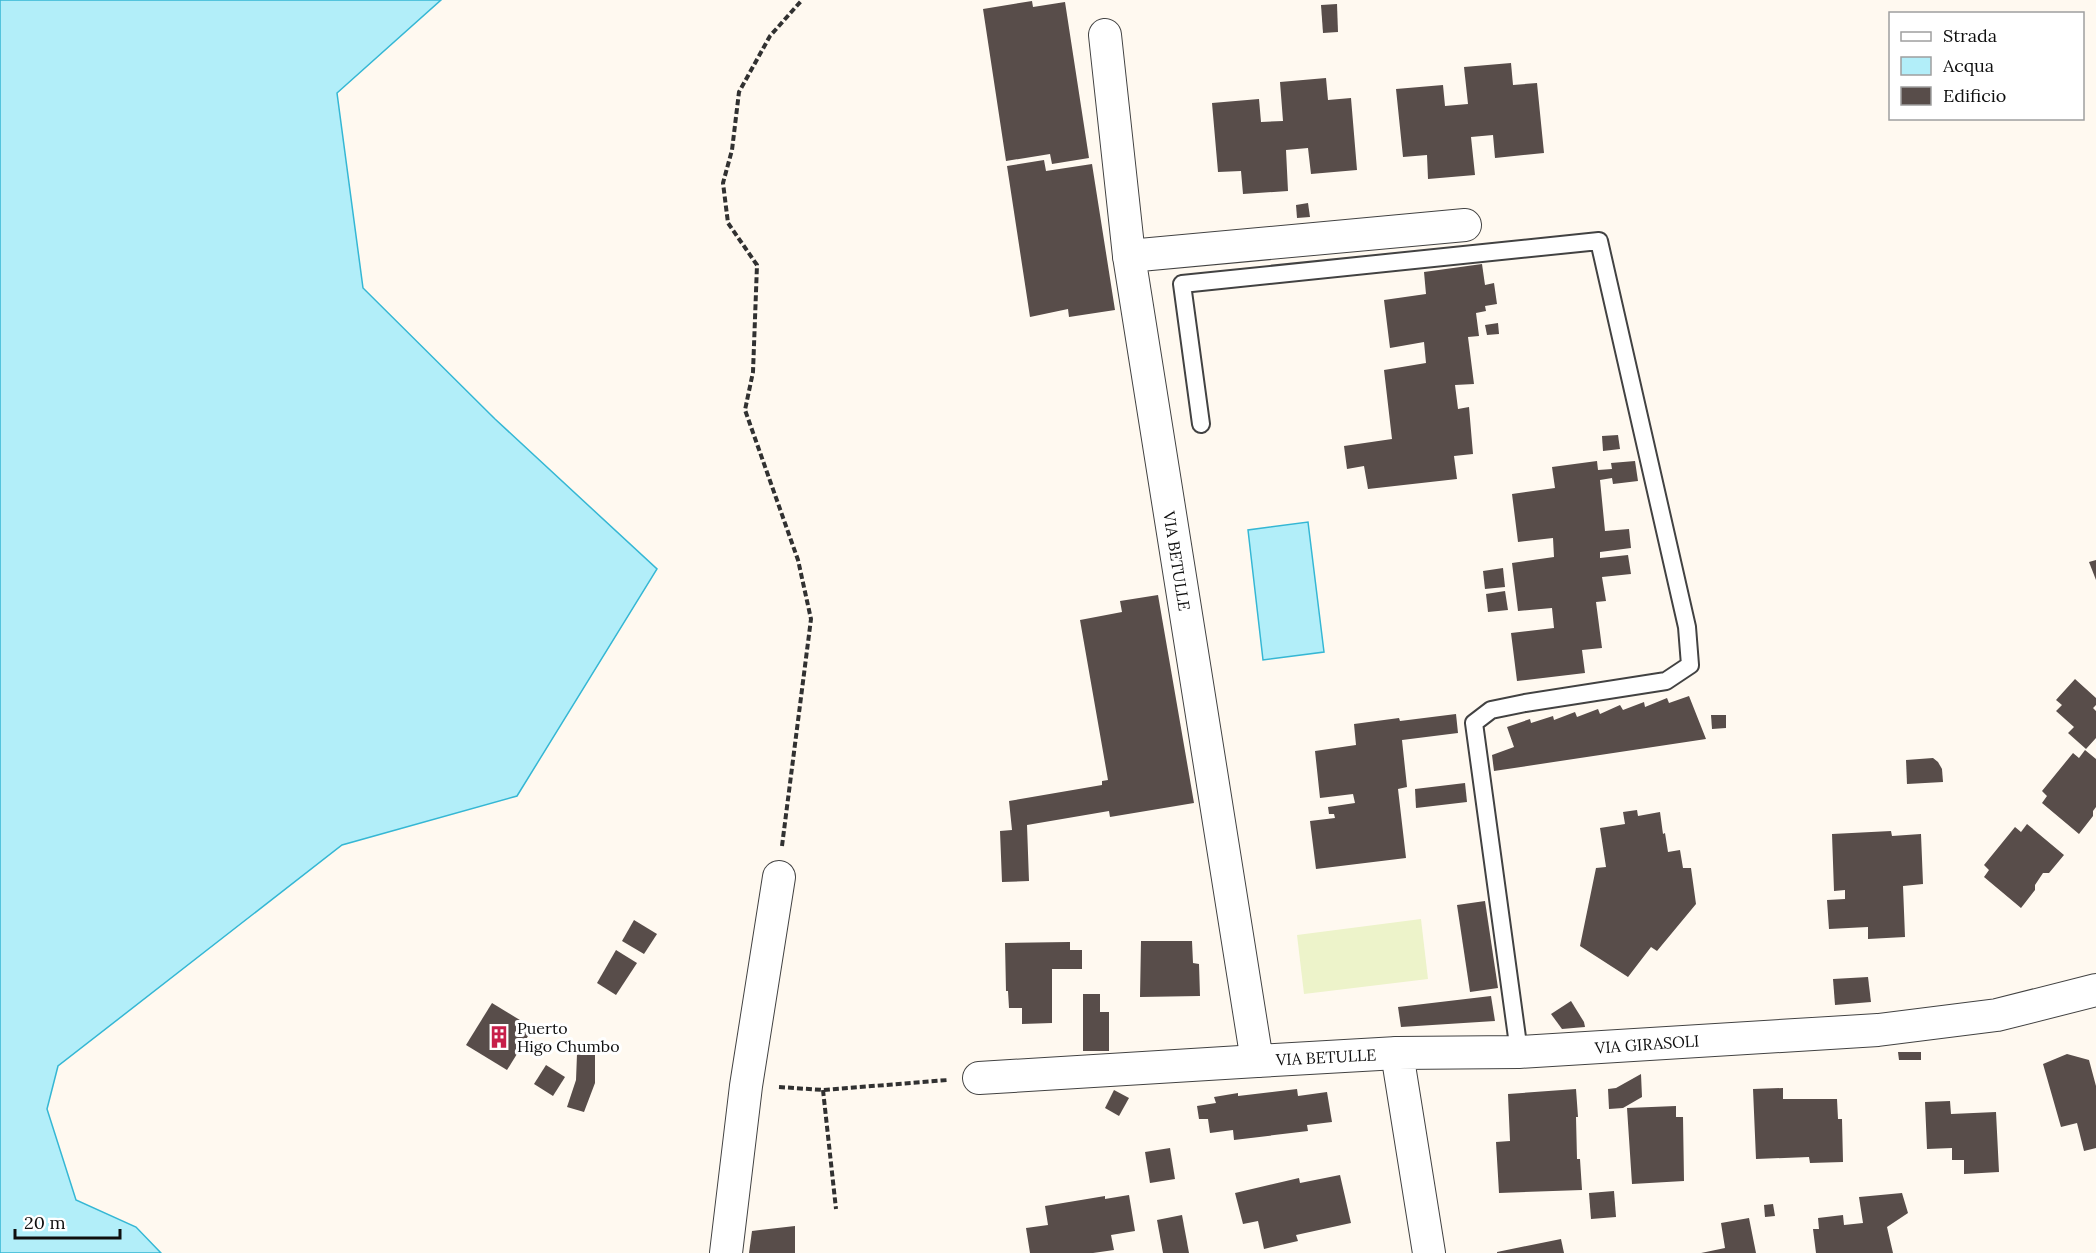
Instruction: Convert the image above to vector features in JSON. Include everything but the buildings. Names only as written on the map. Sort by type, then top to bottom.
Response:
[{"type":"street","name":"VIA BETULLE","points":[[1105,35],[1129,256],[1257,1061],[1397,1053]]},
{"type":"street","points":[[1129,256],[1465,225]]},
{"type":"street","points":[[726,1253],[746,1086],[779,877]]},
{"type":"street","name":"VIA GIRASOLI","points":[[1397,1053],[1519,1052],[1878,1030],[1997,1015],[2096,990]]},
{"type":"street","points":[[1397,1053],[1429,1253]]},
{"type":"street","points":[[978,1078],[1257,1061]]},
{"type":"lane","points":[[1201,424],[1182,284],[1599,241],[1687,627],[1690,665],[1666,681],[1491,710],[1474,723],[1519,1052]]},
{"type":"path","points":[[779,877],[811,619],[798,560],[745,410],[753,372],[757,265],[728,223],[723,183],[732,150],[739,92],[770,36],[802,0]]},
{"type":"path","points":[[746,1086],[823,1090],[978,1078]]},
{"type":"path","points":[[823,1090],[836,1209]]},
{"type":"green space","points":[[1421,919],[1428,979],[1304,994],[1297,935]]},
{"type":"water","points":[[0,0],[441,0],[337,93],[363,288],[495,419],[657,569],[517,796],[342,845],[58,1066],[47,1109],[76,1200],[136,1227],[161,1253],[0,1253]]},
{"type":"water","points":[[1308,522],[1324,652],[1263,660],[1248,530]]},
{"type":"place","name":"Puerto Higo Chumbo","points":[[499,1037]]}]
